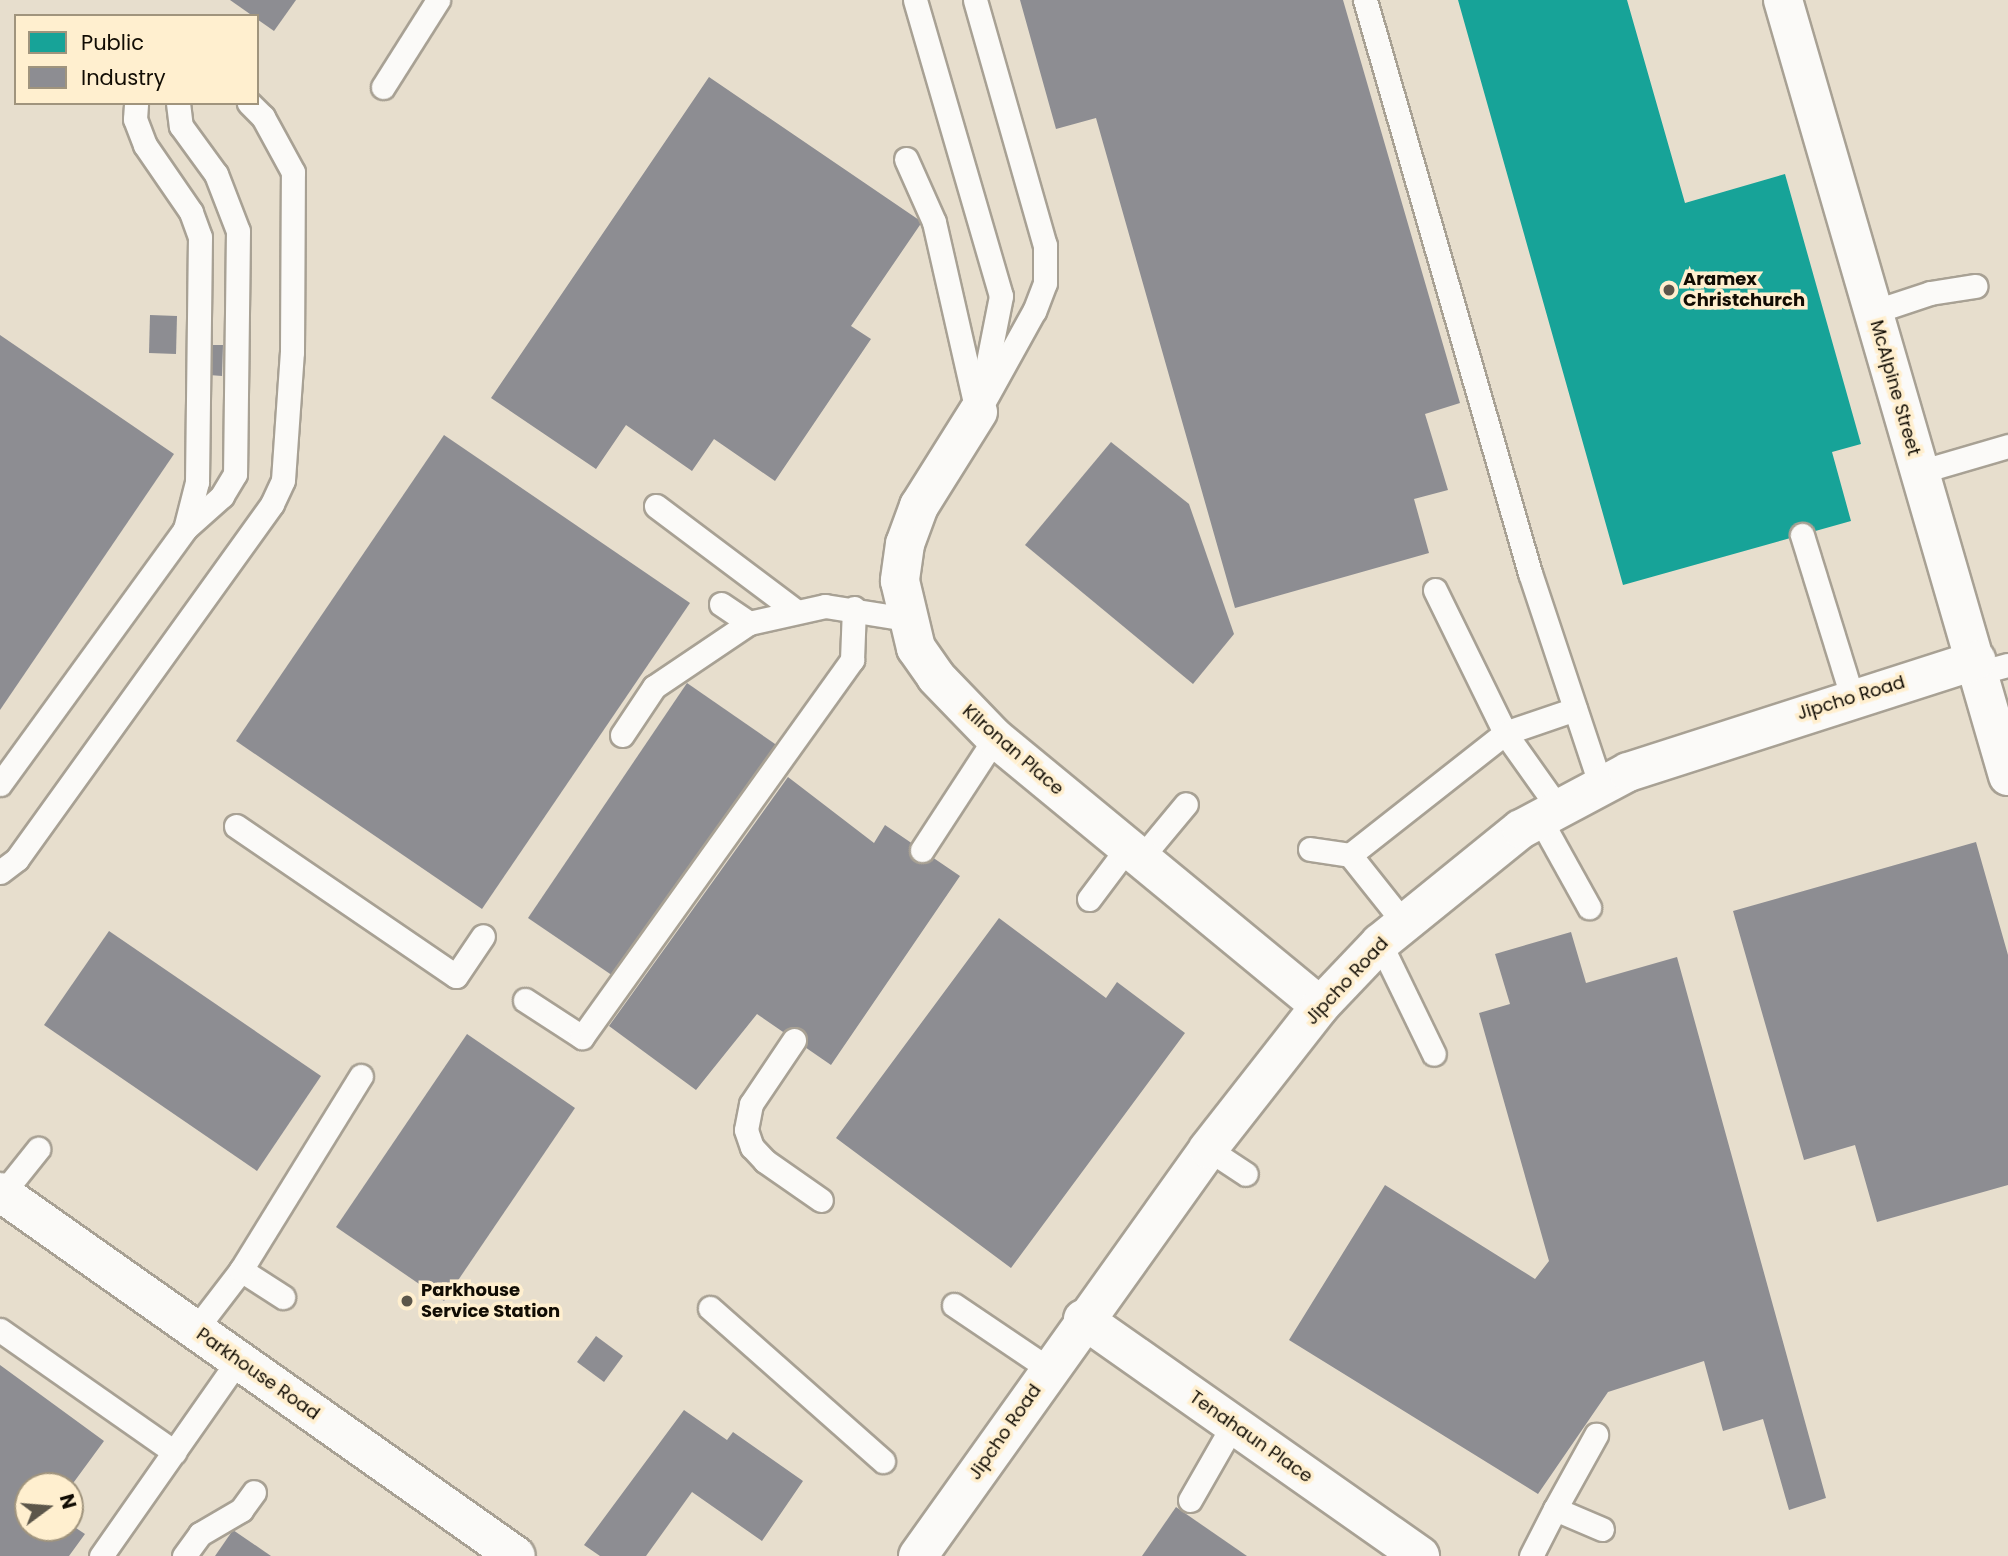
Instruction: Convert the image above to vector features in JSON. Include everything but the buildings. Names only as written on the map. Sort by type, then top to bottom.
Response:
[{"type":"street","name":"McAlpine Street","points":[[1783,0],[1919,472],[1987,666],[2008,776]]},
{"type":"street","name":"Kilronan Place","points":[[978,412],[919,506],[905,544],[900,581],[906,619],[916,648],[936,677],[995,738],[1320,1006]]},
{"type":"street","name":"Jipcho Road","points":[[918,1556],[1083,1319],[1208,1149],[1320,1006],[1392,933],[1521,829],[1628,772],[1852,697],[1987,666]]},
{"type":"street","name":"Parkhouse Road","points":[[1,1193],[516,1556]]},
{"type":"street","name":"Tenahaun Place","points":[[1083,1319],[1420,1556]]},
{"type":"lane","points":[[383,88],[438,0]]},
{"type":"lane","points":[[915,0],[1001,296],[978,412]]},
{"type":"lane","points":[[975,0],[1045,245],[1045,283],[1034,312],[978,412]]},
{"type":"lane","points":[[1365,0],[1530,573],[1601,786]]},
{"type":"lane","points":[[136,105],[135,119],[145,145],[191,212],[200,237],[197,482],[185,529]]},
{"type":"lane","points":[[0,784],[185,529],[222,496],[235,474],[238,231],[216,174],[181,126],[178,105]]},
{"type":"lane","points":[[0,872],[17,859],[272,504],[283,480],[292,352],[293,172],[263,117],[251,105]]},
{"type":"lane","points":[[906,159],[933,222],[978,412]]},
{"type":"lane","points":[[1873,312],[1930,293],[1975,286]]},
{"type":"lane","points":[[1919,472],[2008,446]]},
{"type":"lane","points":[[656,506],[796,611]]},
{"type":"lane","points":[[1802,535],[1852,697]]},
{"type":"lane","points":[[1435,590],[1505,733],[1549,814],[1589,907]]},
{"type":"lane","points":[[721,604],[749,623]]},
{"type":"lane","points":[[525,1000],[582,1037],[852,660],[854,608]]},
{"type":"lane","points":[[622,735],[654,687],[749,623],[796,611],[854,608],[906,619]]},
{"type":"lane","points":[[1310,849],[1350,855],[1505,733],[1575,709]]},
{"type":"lane","points":[[922,850],[995,738]]},
{"type":"lane","points":[[1089,899],[1186,804]]},
{"type":"lane","points":[[236,826],[456,976],[483,936]]},
{"type":"lane","points":[[1350,855],[1392,933],[1434,1054]]},
{"type":"lane","points":[[794,1040],[751,1104],[746,1130],[752,1147],[765,1161],[821,1200]]},
{"type":"lane","points":[[195,1330],[241,1270],[361,1076]]},
{"type":"lane","points":[[1,1193],[38,1149]]},
{"type":"lane","points":[[1208,1149],[1246,1174]]},
{"type":"lane","points":[[241,1270],[283,1297]]},
{"type":"lane","points":[[954,1305],[1049,1369]]},
{"type":"lane","points":[[710,1308],[883,1461]]},
{"type":"lane","points":[[0,1330],[174,1452]]},
{"type":"lane","points":[[101,1556],[238,1360]]},
{"type":"lane","points":[[1190,1500],[1233,1424]]},
{"type":"lane","points":[[1531,1556],[1596,1435]]},
{"type":"lane","points":[[184,1556],[200,1534],[241,1510],[254,1492]]},
{"type":"lane","points":[[1555,1509],[1602,1529]]},
{"type":"place","name":"Aramex Christchurch","points":[[1669,290]]},
{"type":"place","name":"Parkhouse Service Station","points":[[407,1301]]}]
